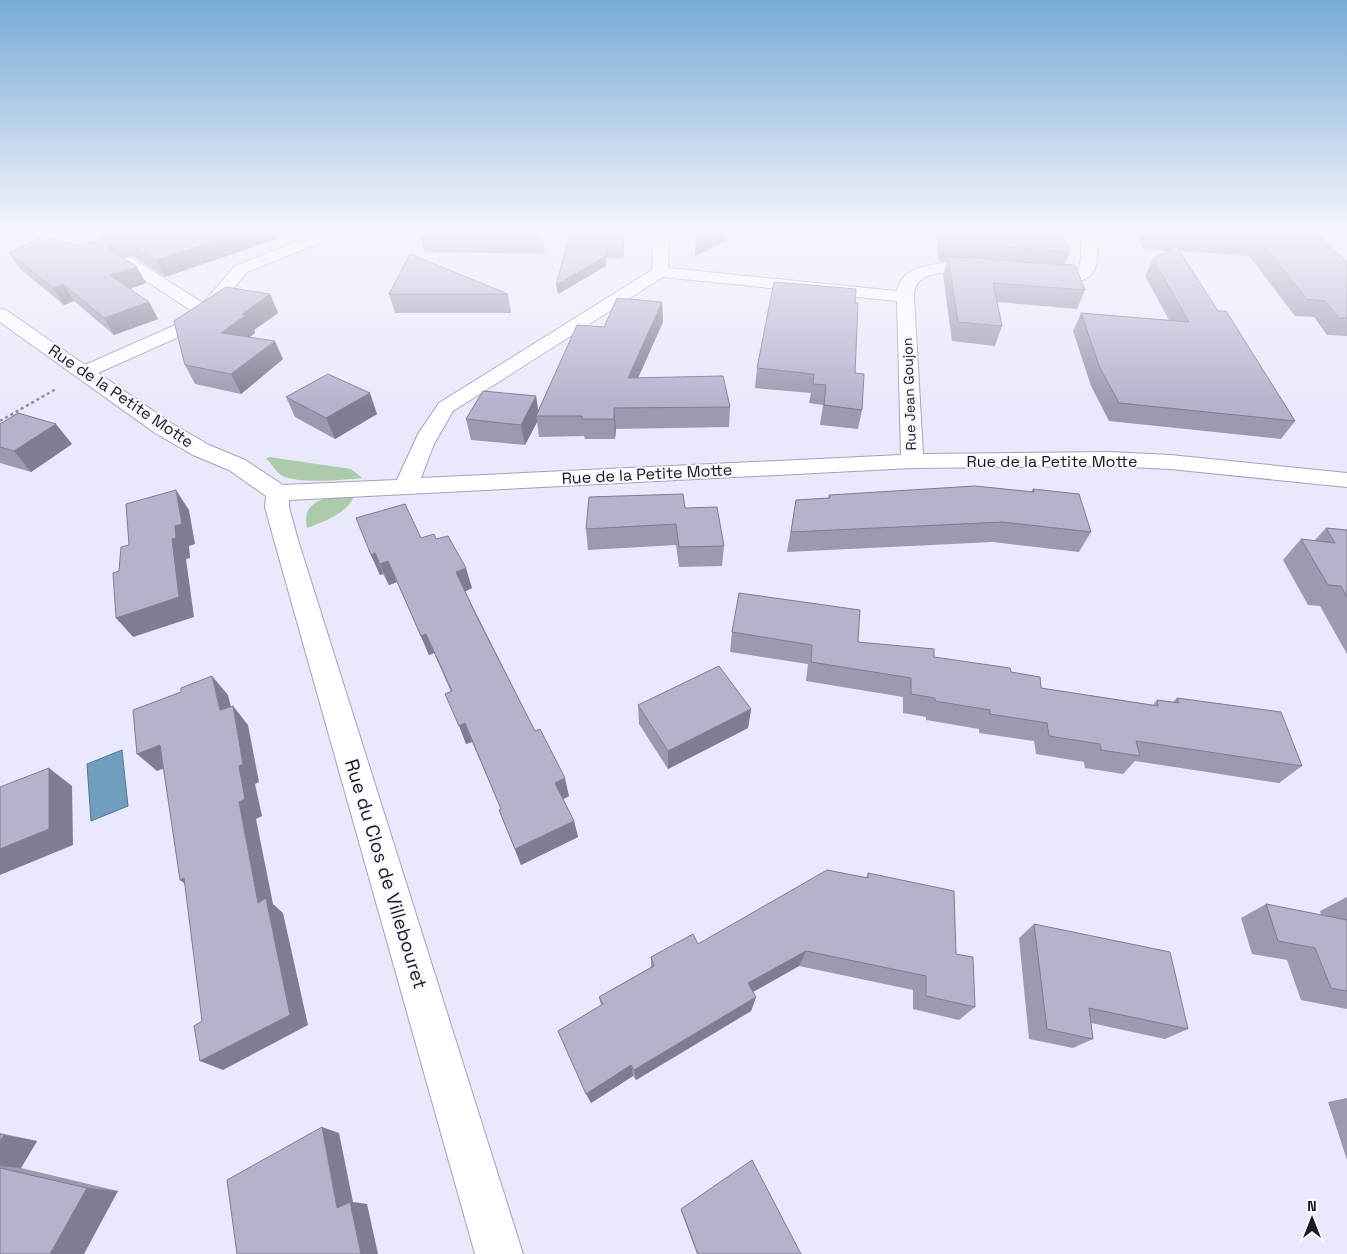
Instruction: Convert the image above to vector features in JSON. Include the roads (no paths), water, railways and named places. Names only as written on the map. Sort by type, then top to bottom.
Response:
[{"type":"street","points":[[167,288],[206,313]]},
{"type":"street","points":[[85,372],[197,322],[226,288]]},
{"type":"street","points":[[407,485],[438,416],[446,407],[635,288]]},
{"type":"street","points":[[812,288],[905,297],[906,288]]},
{"type":"street","name":"Rue Jean Goujon","points":[[905,297],[912,461]]},
{"type":"street","name":"Rue de la Petite Motte","points":[[0,314],[163,428],[201,450],[237,465],[278,493],[912,461],[1118,459],[1170,462],[1347,480]]},
{"type":"street","name":"Rue du Clos de Villebouret","points":[[278,493],[277,507],[286,540],[499,1254]]},
{"type":"water","points":[[122,750],[128,806],[91,821],[87,764]]}]
